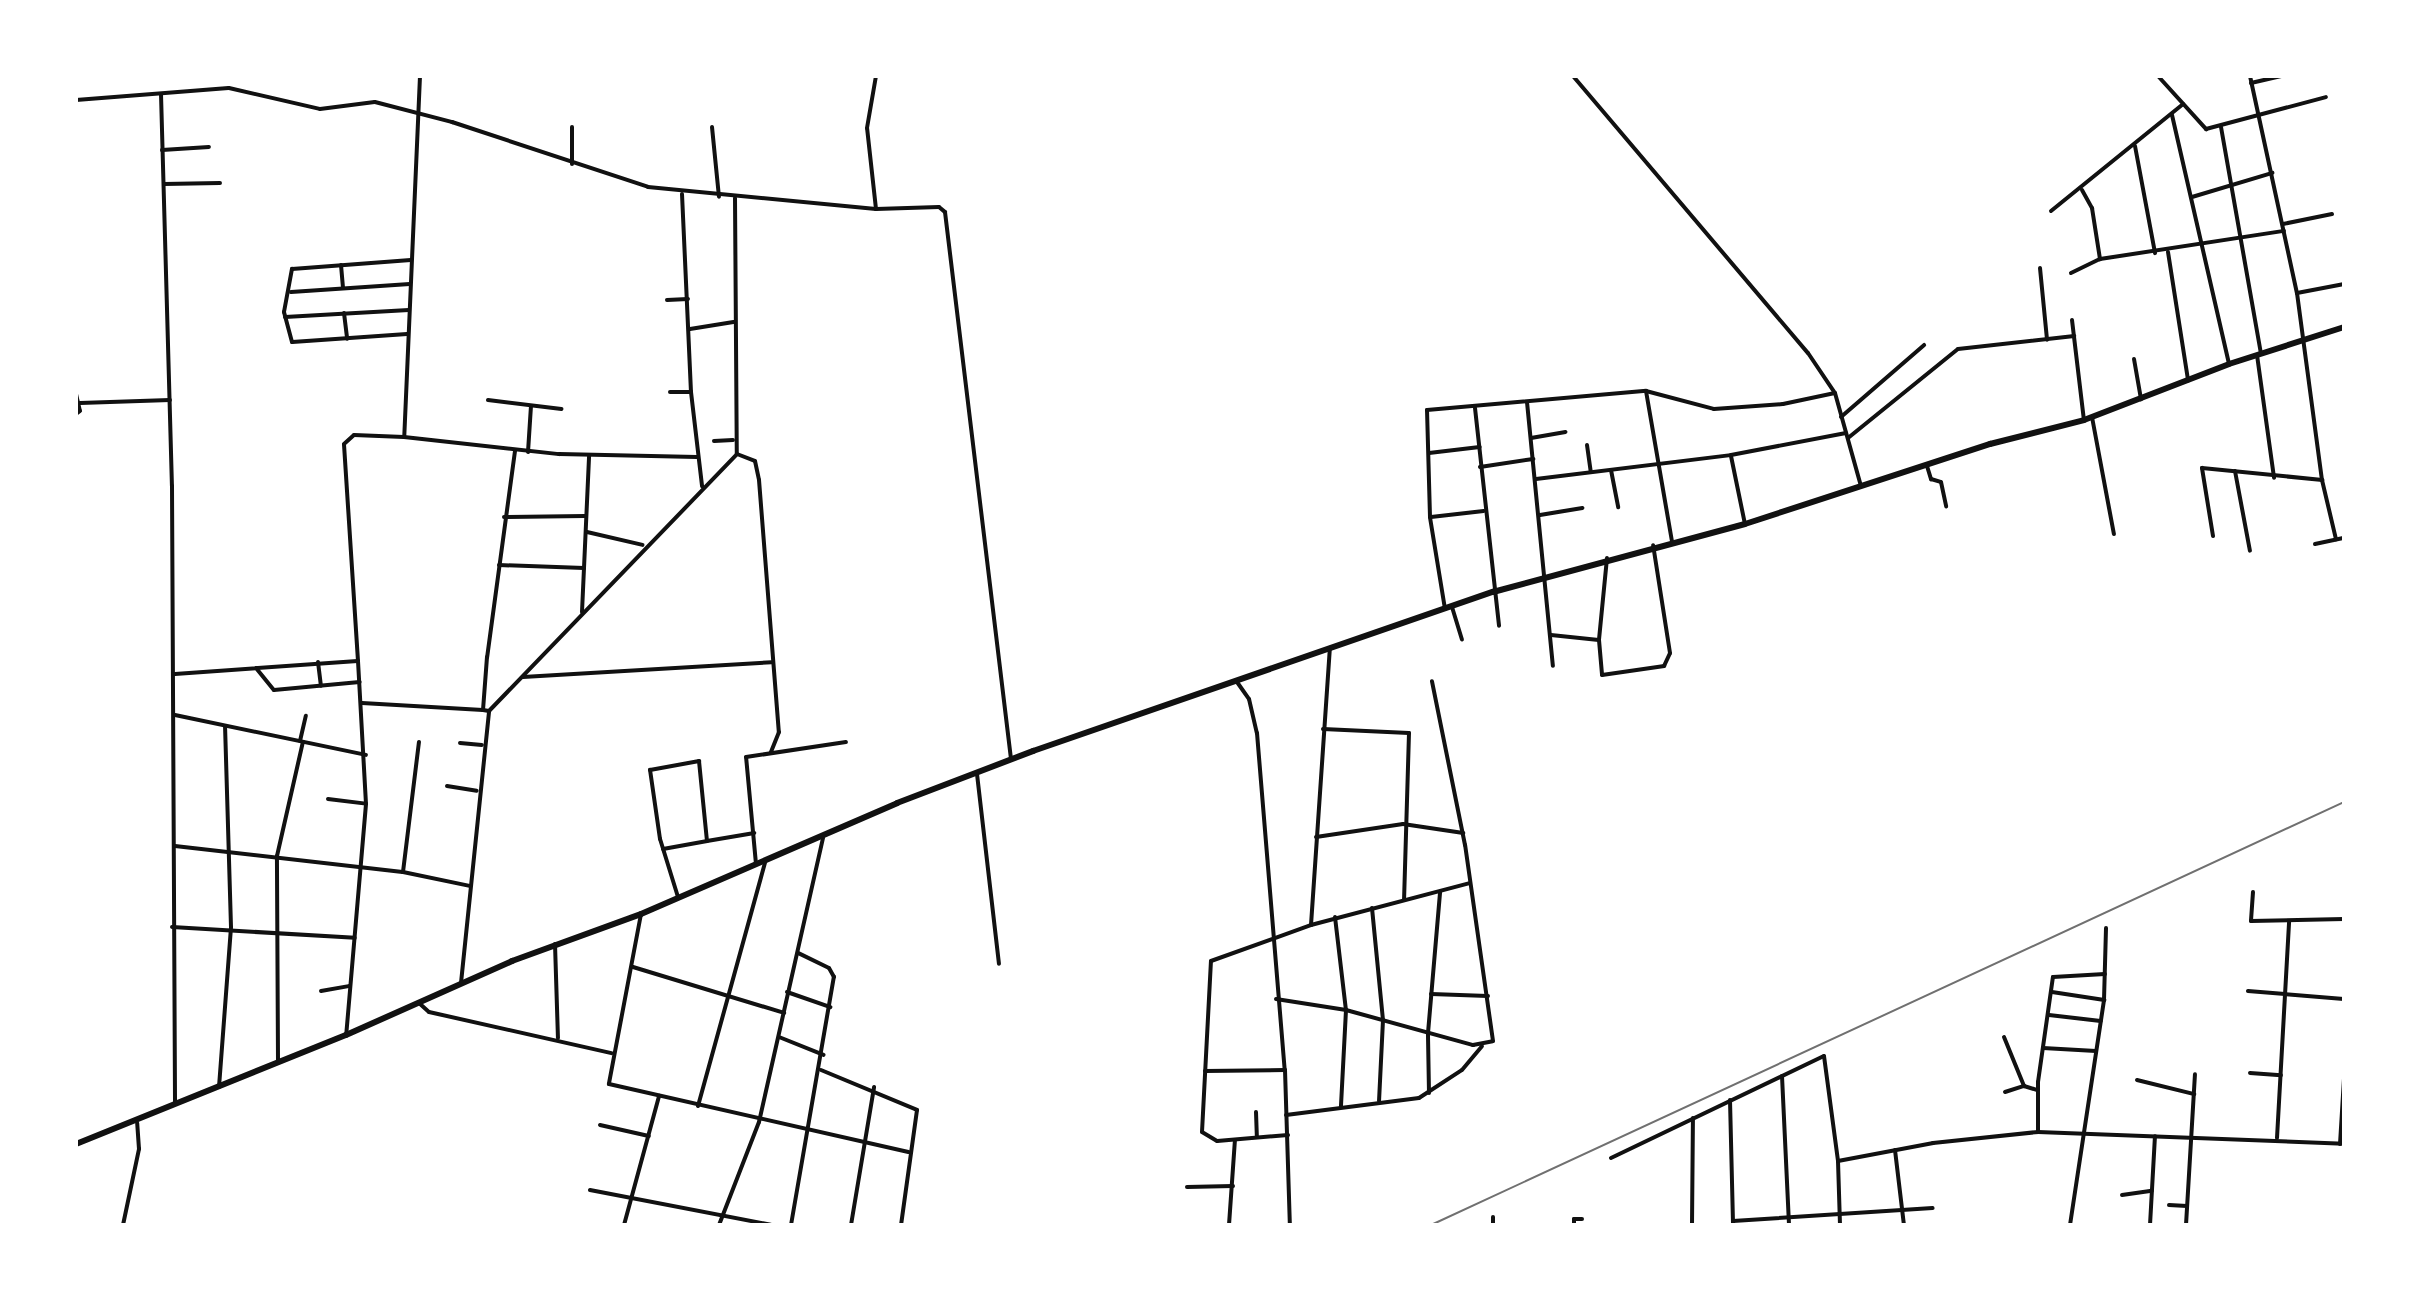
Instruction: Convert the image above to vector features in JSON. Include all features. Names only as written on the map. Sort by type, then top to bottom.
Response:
[{"type":"main road","points":[[76,1144],[137,1123],[175,1104],[346,1035],[555,944],[641,914],[977,771],[1493,592],[1653,545],[1745,524],[1926,465],[2088,418],[2229,364],[2344,327]]},
{"type":"street","points":[[404,437],[420,76]]},
{"type":"street","points":[[876,76],[867,128],[876,209]]},
{"type":"street","points":[[1573,76],[1808,353],[1835,393],[1861,486]]},
{"type":"street","points":[[2158,76],[2203,128],[2221,127],[2326,97]]},
{"type":"street","points":[[2250,76],[2297,293],[2322,480],[2336,539]]},
{"type":"street","points":[[2251,83],[2281,76]]},
{"type":"street","points":[[76,100],[243,89],[320,109],[375,102],[419,113],[572,164],[682,194],[876,209],[939,207],[945,212],[1011,759]]},
{"type":"street","points":[[161,94],[175,674],[172,927],[175,1104]]},
{"type":"street","points":[[2051,211],[2082,190],[2183,104]]},
{"type":"street","points":[[2172,115],[2229,364]]},
{"type":"street","points":[[572,127],[572,164]]},
{"type":"street","points":[[712,127],[719,197]]},
{"type":"street","points":[[2221,127],[2259,354],[2274,478]]},
{"type":"street","points":[[2135,146],[2155,253]]},
{"type":"street","points":[[162,150],[209,147]]},
{"type":"street","points":[[2192,197],[2232,188],[2272,173]]},
{"type":"street","points":[[164,184],[220,183]]},
{"type":"street","points":[[2082,190],[2092,208],[2100,259]]},
{"type":"street","points":[[682,194],[691,392],[702,486]]},
{"type":"street","points":[[735,198],[733,322],[737,398],[733,440],[737,454],[756,464],[779,732],[771,752]]},
{"type":"street","points":[[2283,224],[2332,214]]},
{"type":"street","points":[[2071,273],[2100,259],[2201,248],[2284,231]]},
{"type":"street","points":[[2168,251],[2188,380]]},
{"type":"street","points":[[407,334],[292,342],[285,317],[292,269],[411,260]]},
{"type":"street","points":[[341,265],[343,288]]},
{"type":"street","points":[[2040,268],[2047,340]]},
{"type":"street","points":[[291,292],[410,284]]},
{"type":"street","points":[[2297,293],[2344,284]]},
{"type":"street","points":[[667,300],[688,299]]},
{"type":"street","points":[[285,317],[409,310]]},
{"type":"street","points":[[344,313],[347,339]]},
{"type":"street","points":[[2072,320],[2088,418],[2114,534]]},
{"type":"street","points":[[690,329],[733,322]]},
{"type":"street","points":[[1536,479],[1731,455],[1847,435],[1946,355],[1970,345],[2074,336]]},
{"type":"street","points":[[1841,417],[1924,345]]},
{"type":"street","points":[[2134,359],[2141,399]]},
{"type":"street","points":[[1462,640],[1449,608],[1430,517],[1427,410],[1646,391],[1714,409],[1783,404],[1835,393]]},
{"type":"street","points":[[1646,391],[1672,541]]},
{"type":"street","points":[[670,392],[691,392]]},
{"type":"street","points":[[76,394],[80,403],[76,414]]},
{"type":"street","points":[[80,403],[170,400]]},
{"type":"street","points":[[488,400],[561,409]]},
{"type":"street","points":[[1527,402],[1547,575],[1553,666]]},
{"type":"street","points":[[528,452],[531,406]]},
{"type":"street","points":[[1475,408],[1499,626]]},
{"type":"street","points":[[1531,438],[1565,432]]},
{"type":"street","points":[[346,1035],[362,868],[366,755],[344,444],[354,435],[404,437],[515,451],[589,456],[697,457]]},
{"type":"street","points":[[714,441],[733,440]]},
{"type":"street","points":[[1587,445],[1591,472]]},
{"type":"street","points":[[1429,453],[1480,447]]},
{"type":"street","points":[[462,985],[499,565],[515,451]]},
{"type":"street","points":[[362,703],[486,711],[522,677],[643,545],[737,454]]},
{"type":"street","points":[[1731,455],[1745,524]]},
{"type":"street","points":[[582,612],[589,456]]},
{"type":"street","points":[[1480,467],[1533,459]]},
{"type":"street","points":[[1926,465],[1931,479],[1941,482],[1946,506]]},
{"type":"street","points":[[1611,470],[1618,507]]},
{"type":"street","points":[[2213,536],[2201,470],[2322,480]]},
{"type":"street","points":[[2235,471],[2250,551]]},
{"type":"street","points":[[1540,515],[1582,508]]},
{"type":"street","points":[[1430,517],[1484,511]]},
{"type":"street","points":[[504,517],[585,516]]},
{"type":"street","points":[[586,531],[643,545]]},
{"type":"street","points":[[2315,544],[2344,538]]},
{"type":"street","points":[[1607,558],[1599,640],[1604,676],[1664,666],[1669,660],[1653,545]]},
{"type":"street","points":[[499,565],[584,568]]},
{"type":"street","points":[[1551,635],[1599,640]]},
{"type":"street","points":[[1311,925],[1330,648]]},
{"type":"street","points":[[175,674],[358,661]]},
{"type":"street","points":[[318,662],[321,686]]},
{"type":"street","points":[[522,677],[772,662]]},
{"type":"street","points":[[256,668],[269,688],[360,682]]},
{"type":"street","points":[[1236,681],[1256,721],[1276,999],[1285,1070],[1290,1225]]},
{"type":"street","points":[[1286,1115],[1429,1093],[1462,1070],[1495,1036],[1463,833],[1432,681]]},
{"type":"street","points":[[175,715],[366,755]]},
{"type":"street","points":[[278,1061],[277,856],[306,716]]},
{"type":"street","points":[[219,1087],[231,927],[225,726]]},
{"type":"street","points":[[1323,729],[1408,731],[1403,824],[1404,900]]},
{"type":"street","points":[[403,872],[419,742]]},
{"type":"street","points":[[756,865],[745,760],[750,755],[846,742]]},
{"type":"street","points":[[460,743],[482,745]]},
{"type":"street","points":[[678,897],[663,849],[649,772],[695,760],[701,762],[707,841]]},
{"type":"street","points":[[977,771],[999,964]]},
{"type":"street","points":[[447,786],[477,791]]},
{"type":"street","points":[[328,799],[366,804]]},
{"type":"street","points":[[1316,837],[1403,824],[1463,833]]},
{"type":"street","points":[[663,849],[754,833]]},
{"type":"street","points":[[719,1225],[759,1122],[823,838]]},
{"type":"street","points":[[174,846],[403,872],[470,886]]},
{"type":"street","points":[[698,1106],[765,862]]},
{"type":"street","points":[[1288,1135],[1213,1141],[1202,1132],[1210,964],[1335,917],[1470,883]]},
{"type":"street","points":[[1429,1093],[1428,1033],[1440,892]]},
{"type":"street","points":[[2253,892],[2251,921],[2344,919]]},
{"type":"street","points":[[1372,908],[1383,1020],[1379,1101]]},
{"type":"street","points":[[641,914],[633,967],[611,1053],[609,1084],[806,1133],[908,1152]]},
{"type":"street","points":[[1335,917],[1346,1010],[1341,1106]]},
{"type":"street","points":[[2277,1139],[2289,921]]},
{"type":"street","points":[[172,927],[231,927],[355,938]]},
{"type":"street","points":[[2070,1225],[2081,1133],[2104,1000],[2106,928]]},
{"type":"street","points":[[555,944],[558,1038]]},
{"type":"street","points":[[791,1225],[806,1133],[824,1055],[833,972],[797,953]]},
{"type":"street","points":[[633,967],[784,1013]]},
{"type":"street","points":[[2038,1132],[2037,1090],[2055,976],[2105,974]]},
{"type":"street","points":[[321,991],[349,986]]},
{"type":"street","points":[[2248,991],[2344,999]]},
{"type":"street","points":[[787,992],[830,1007]]},
{"type":"street","points":[[2052,992],[2104,1000]]},
{"type":"street","points":[[1431,994],[1488,996]]},
{"type":"street","points":[[1276,999],[1346,1010],[1482,1046]]},
{"type":"street","points":[[419,1003],[429,1012],[558,1038],[611,1053]]},
{"type":"street","points":[[2049,1015],[2101,1021]]},
{"type":"street","points":[[779,1037],[824,1055]]},
{"type":"street","points":[[2004,1037],[2024,1086]]},
{"type":"street","points":[[2043,1048],[2096,1051]]},
{"type":"street","points":[[1611,1158],[1782,1075],[1826,1058],[1838,1161],[1840,1225]]},
{"type":"street","points":[[821,1070],[874,1087],[917,1110],[908,1152],[901,1225]]},
{"type":"street","points":[[1205,1071],[1285,1070]]},
{"type":"street","points":[[2250,1073],[2281,1075]]},
{"type":"street","points":[[2186,1225],[2195,1074]]},
{"type":"street","points":[[1782,1075],[1789,1222]]},
{"type":"street","points":[[1838,1161],[1895,1150],[2038,1132],[2277,1139],[2342,1144],[2344,1078]]},
{"type":"street","points":[[2137,1080],[2194,1094]]},
{"type":"street","points":[[2005,1092],[2024,1086],[2037,1090]]},
{"type":"street","points":[[851,1225],[862,1144],[874,1087]]},
{"type":"street","points":[[624,1225],[659,1096]]},
{"type":"street","points":[[1730,1100],[1733,1223],[1789,1222],[1933,1208]]},
{"type":"street","points":[[1256,1112],[1257,1137]]},
{"type":"street","points":[[1692,1225],[1693,1118]]},
{"type":"street","points":[[123,1225],[139,1149],[137,1123]]},
{"type":"street","points":[[600,1125],[649,1136]]},
{"type":"street","points":[[2150,1225],[2155,1135]]},
{"type":"street","points":[[1229,1225],[1235,1140]]},
{"type":"street","points":[[1895,1150],[1904,1225]]},
{"type":"street","points":[[1187,1187],[1233,1186]]},
{"type":"street","points":[[590,1190],[721,1218],[771,1225]]},
{"type":"street","points":[[2122,1195],[2152,1191]]},
{"type":"street","points":[[2169,1205],[2187,1206]]},
{"type":"street","points":[[1493,1217],[1493,1225]]},
{"type":"street","points":[[1574,1225],[1574,1219],[1582,1219]]},
{"type":"railway","points":[[1431,1225],[2344,802]]}]
